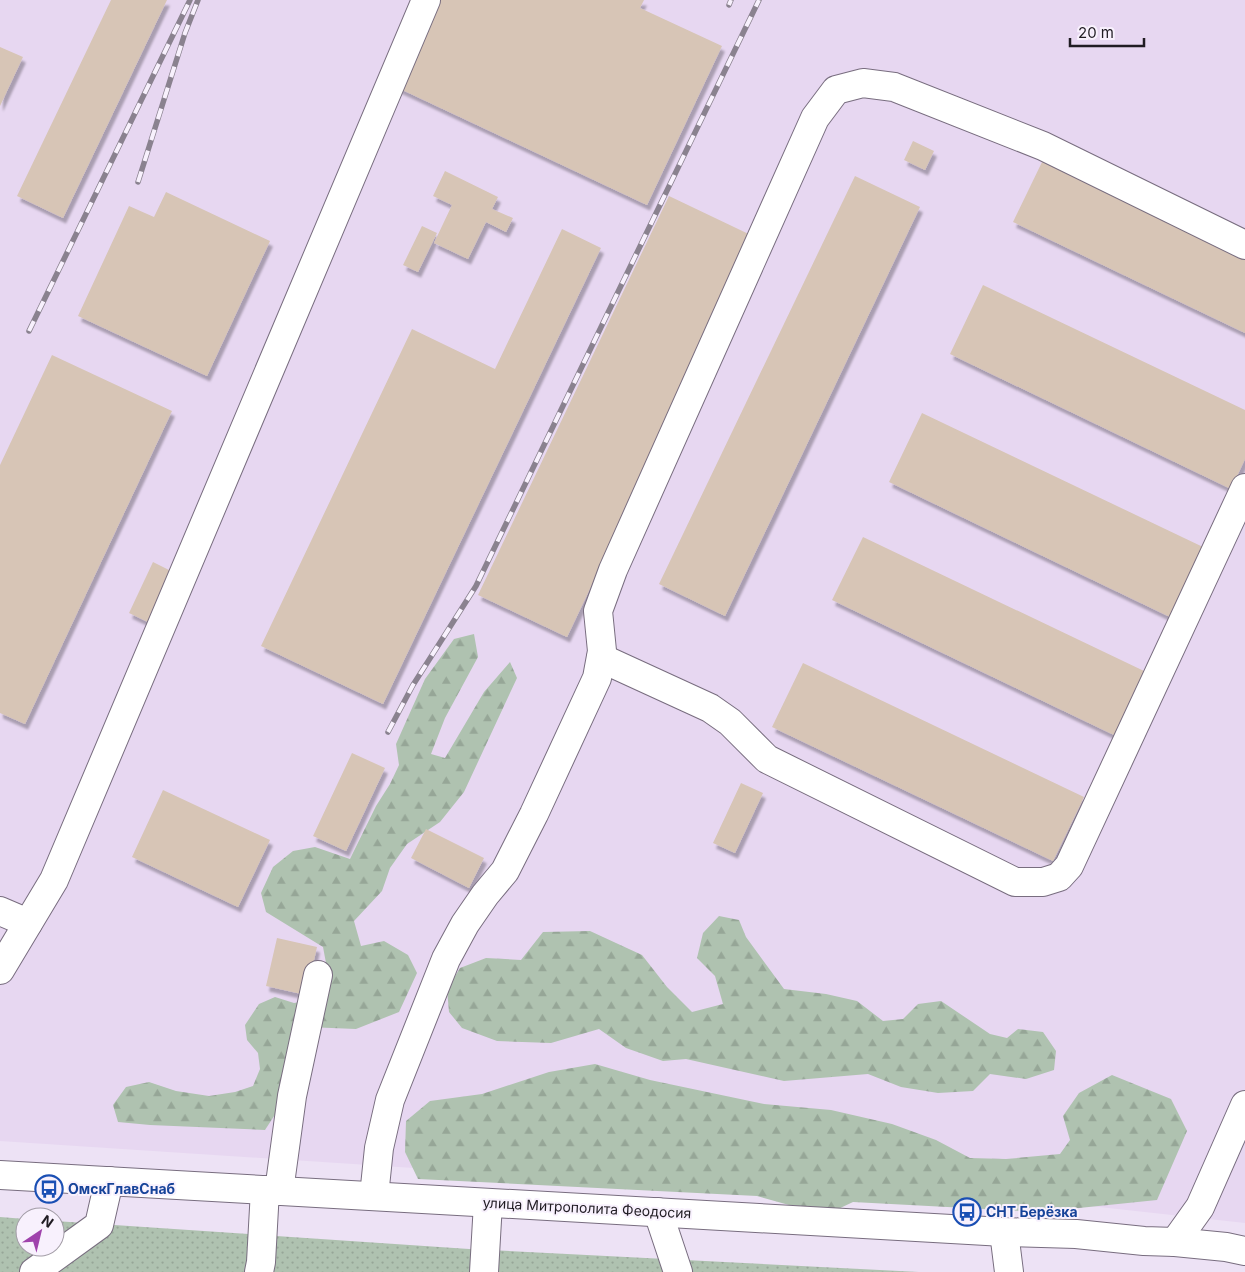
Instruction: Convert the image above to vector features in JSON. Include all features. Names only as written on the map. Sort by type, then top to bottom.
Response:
[{"type":"street","points":[[0,970],[54,880],[426,0]]},
{"type":"street","points":[[374,1196],[379,1148],[390,1100],[446,959],[465,924],[485,895],[505,871],[534,814],[597,678],[602,651],[598,611],[613,570],[816,118],[836,90],[863,83],[894,87],[1043,146],[1245,245]]},
{"type":"street","points":[[601,658],[710,708],[730,722],[767,759],[1015,882],[1043,882],[1060,877],[1069,866],[1245,488]]},
{"type":"street","points":[[0,911],[28,923]]},
{"type":"street","points":[[260,1272],[272,1191],[318,975]]},
{"type":"street","points":[[1175,1242],[1200,1207],[1245,1105]]},
{"type":"street","name":"улица Митрополита Феодосия","points":[[0,1175],[1004,1232],[1076,1234],[1144,1241],[1175,1242],[1245,1251]]},
{"type":"street","points":[[34,1272],[99,1224],[109,1181]]},
{"type":"street","points":[[484,1272],[488,1203]]},
{"type":"street","points":[[658,1212],[678,1272]]},
{"type":"street","points":[[1004,1232],[1009,1272]]},
{"type":"shaded area","points":[[0,0],[1245,0],[1245,1223],[1090,1206],[429,1169],[0,1141]]},
{"type":"green space","points":[[474,634],[478,657],[445,718],[431,754],[445,758],[484,692],[510,662],[517,678],[464,792],[440,822],[407,844],[390,868],[382,891],[354,921],[361,946],[384,941],[408,955],[417,973],[399,1012],[356,1029],[307,1027],[278,1110],[265,1130],[118,1122],[113,1105],[126,1087],[149,1082],[176,1091],[209,1096],[235,1092],[253,1086],[260,1069],[258,1053],[247,1040],[245,1025],[259,1004],[275,997],[294,1003],[312,1000],[326,986],[326,963],[323,947],[266,912],[261,893],[273,867],[293,851],[315,847],[350,859],[399,765],[396,744],[425,679],[454,639]]},
{"type":"green space","points":[[719,916],[739,920],[746,937],[784,989],[826,994],[857,1001],[883,1021],[903,1019],[918,1004],[941,1001],[990,1034],[1007,1038],[1018,1029],[1043,1032],[1056,1051],[1054,1070],[1026,1079],[990,1074],[973,1091],[938,1093],[901,1087],[868,1074],[784,1081],[686,1059],[663,1061],[626,1048],[599,1029],[551,1043],[497,1041],[462,1028],[449,1012],[447,989],[460,968],[486,958],[521,960],[543,932],[590,931],[642,955],[667,987],[692,1012],[723,1004],[715,976],[697,958],[703,933]]},
{"type":"green space","points":[[595,1064],[650,1080],[764,1104],[831,1110],[892,1124],[936,1140],[970,1158],[1006,1159],[1060,1154],[1070,1140],[1063,1116],[1079,1093],[1112,1075],[1171,1099],[1187,1131],[1157,1200],[1040,1212],[853,1202],[836,1210],[789,1205],[757,1196],[418,1179],[405,1152],[406,1121],[430,1101],[482,1094],[549,1072]]},
{"type":"green space","points":[[0,1217],[15,1218],[15,1257],[65,1257],[65,1222],[469,1249],[919,1272],[0,1272]]},
{"type":"building","points":[[111,0],[167,0],[63,218],[17,196]]},
{"type":"building","points":[[437,0],[644,0],[640,8],[722,46],[647,205],[396,87]]},
{"type":"building","points":[[0,47],[23,57],[0,106]]},
{"type":"building","points":[[913,141],[934,151],[925,170],[904,160]]},
{"type":"building","points":[[1043,160],[1245,257],[1245,333],[1013,222]]},
{"type":"building","points":[[445,171],[498,197],[492,209],[513,218],[506,232],[486,222],[468,259],[434,243],[452,205],[433,196]]},
{"type":"building","points":[[855,176],[920,207],[725,616],[659,584]]},
{"type":"building","points":[[166,192],[270,241],[207,376],[78,316],[129,206],[154,217]]},
{"type":"building","points":[[669,196],[757,238],[567,637],[478,595]]},
{"type":"building","points":[[422,226],[437,233],[418,272],[403,265]]},
{"type":"building","points":[[562,229],[601,248],[383,704],[261,646],[412,329],[495,369]]},
{"type":"building","points":[[983,285],[1245,410],[1245,459],[1231,489],[950,354]]},
{"type":"building","points":[[52,355],[172,411],[25,724],[0,713],[0,465]]},
{"type":"building","points":[[922,413],[1203,547],[1170,617],[889,482]]},
{"type":"building","points":[[863,537],[1144,671],[1114,735],[832,600]]},
{"type":"building","points":[[153,562],[173,572],[150,623],[129,613]]},
{"type":"building","points":[[803,663],[1084,797],[1053,861],[772,727]]},
{"type":"building","points":[[352,753],[385,768],[346,851],[313,836]]},
{"type":"building","points":[[741,783],[763,793],[735,853],[713,843]]},
{"type":"building","points":[[163,790],[270,840],[238,907],[132,857]]},
{"type":"building","points":[[426,829],[484,858],[469,888],[411,858]]},
{"type":"building","points":[[277,938],[317,947],[306,995],[266,986]]},
{"type":"railway","points":[[29,331],[190,0]]},
{"type":"railway","points":[[138,182],[185,33],[198,0]]},
{"type":"railway","points":[[729,5],[731,0]]},
{"type":"railway","points":[[388,732],[413,685],[476,586],[759,0]]},
{"type":"place","name":"ОмскГлавСнаб","points":[[49,1189]]},
{"type":"place","name":"СНТ Берёзка","points":[[967,1212]]}]
